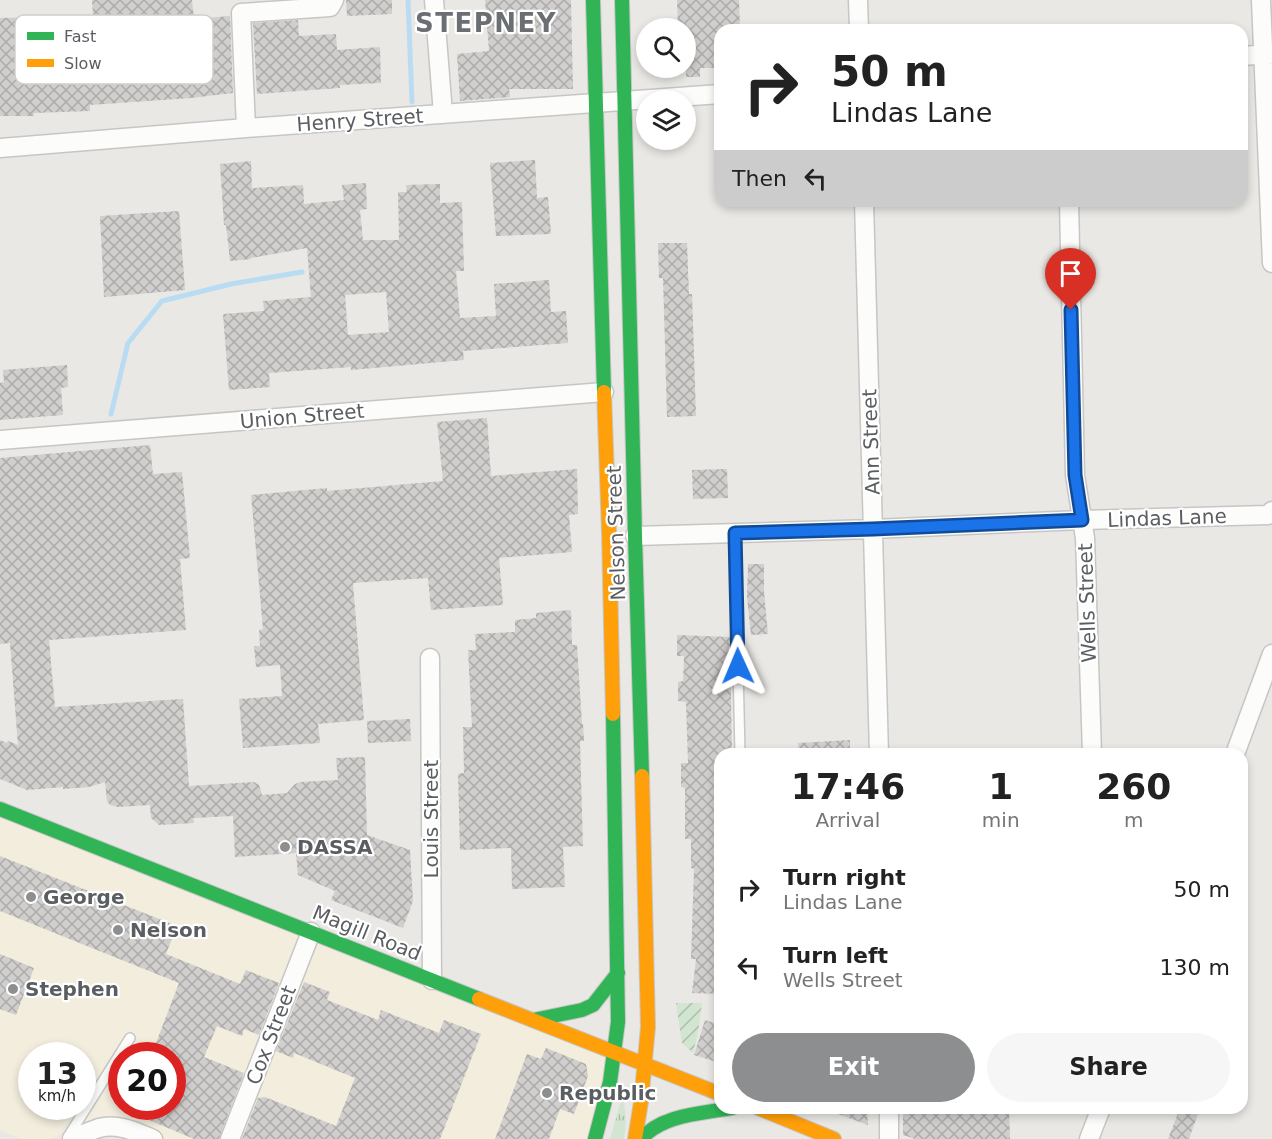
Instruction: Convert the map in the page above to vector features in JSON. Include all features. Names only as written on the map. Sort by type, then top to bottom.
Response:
[{"type":"main road","name":"Nelson Street","points":[[593,0],[596,103],[618,391],[635,536],[648,1027],[635,1139]]},
{"type":"main road","name":"Nelson Street","points":[[595,1139],[609,1090],[618,1022],[609,533],[618,391],[624,101],[622,0]]},
{"type":"main road","name":"Magill Road","points":[[0,809],[714,1092]]},
{"type":"main road","points":[[534,1020],[582,1010],[593,1005],[618,973]]},
{"type":"main road","points":[[640,1139],[659,1124],[714,1112]]},
{"type":"main road","points":[[773,1114],[834,1139]]},
{"type":"street","points":[[246,128],[241,13],[330,7],[334,0]]},
{"type":"street","points":[[434,0],[443,114]]},
{"type":"street","points":[[858,0],[859,24]]},
{"type":"street","points":[[1261,0],[1268,54],[1272,263]]},
{"type":"street","points":[[1248,56],[1268,54]]},
{"type":"street","name":"Henry Street","points":[[0,148],[714,94]]},
{"type":"street","name":"Ann Street","points":[[864,207],[879,748]]},
{"type":"street","name":"Wells Street","points":[[1069,207],[1075,475],[1085,538],[1092,748]]},
{"type":"street","name":"Union Street","points":[[0,440],[618,391]]},
{"type":"street","name":"Lindas Lane","points":[[635,536],[1270,513]]},
{"type":"street","points":[[1237,748],[1272,654]]},
{"type":"street","name":"Louis Street","points":[[430,658],[432,980]]},
{"type":"street","name":"Cox Street","points":[[230,1139],[311,932]]},
{"type":"street","points":[[889,1114],[889,1139]]},
{"type":"street","points":[[1089,1139],[1099,1114]]},
{"type":"street","points":[[72,1139],[99,1128],[113,1126],[124,1127],[153,1139]]},
{"type":"lane","points":[[735,533],[740,748]]},
{"type":"lane","points":[[67,1139],[130,1038]]},
{"type":"shaded area","points":[[0,809],[614,1052],[595,1139],[153,1139],[124,1127],[72,1139],[82,1120],[96,1120],[96,1095],[108,1072],[108,1120],[186,1120],[186,1042],[108,1042],[108,1068],[96,1084],[96,1042],[18,1042],[18,1120],[70,1120],[58,1136],[48,1139],[22,1139],[0,1130]]},
{"type":"green space","points":[[676,1003],[702,1003],[693,1053],[682,1043]]},
{"type":"green space","points":[[621,1101],[624,1101],[626,1121],[624,1139],[610,1139]]},
{"type":"building","points":[[92,0],[192,0],[194,15],[93,15]]},
{"type":"building","points":[[346,0],[392,0],[392,14],[347,16]]},
{"type":"building","points":[[485,0],[571,0],[573,89],[509,89],[510,97],[460,101],[457,54],[489,51]]},
{"type":"building","points":[[677,0],[739,0],[740,24],[714,24],[714,68],[700,68],[700,77],[696,77],[696,18],[678,18]]},
{"type":"building","points":[[230,16],[233,93],[90,105],[90,111],[34,113],[34,116],[0,116],[0,18],[15,18],[15,84],[213,84],[213,17]]},
{"type":"building","points":[[298,20],[299,36],[336,34],[337,50],[380,47],[381,83],[257,94],[253,23]]},
{"type":"building","points":[[535,160],[537,198],[548,197],[551,234],[496,236],[490,163]]},
{"type":"building","points":[[251,161],[252,188],[303,185],[304,204],[344,200],[342,185],[366,183],[367,209],[360,210],[363,240],[399,240],[398,192],[407,192],[406,185],[440,184],[440,203],[462,202],[464,271],[456,271],[460,318],[496,316],[494,284],[549,280],[551,312],[566,311],[568,343],[463,351],[464,360],[351,370],[351,367],[269,373],[270,387],[229,390],[223,314],[264,311],[263,301],[311,297],[307,248],[230,261],[226,225],[224,225],[220,164]],"holes":[[[386,292],[389,332],[348,335],[345,295]]]},
{"type":"building","points":[[179,211],[185,290],[104,297],[100,216]]},
{"type":"building","points":[[658,243],[687,243],[689,294],[692,294],[696,416],[667,417],[663,278],[659,278]]},
{"type":"building","points":[[67,365],[68,387],[61,388],[63,415],[0,420],[0,383],[4,382],[3,370]]},
{"type":"building","points":[[487,418],[491,476],[577,469],[578,514],[569,515],[572,552],[499,558],[503,605],[431,610],[428,578],[353,583],[364,720],[318,724],[320,743],[243,748],[239,699],[282,696],[280,665],[256,667],[254,646],[260,646],[259,630],[263,629],[251,495],[443,481],[437,422]]},
{"type":"building","points":[[150,445],[153,474],[182,472],[190,558],[180,559],[186,630],[49,640],[55,707],[183,699],[189,786],[254,782],[259,785],[262,795],[287,793],[295,784],[301,782],[338,780],[336,758],[365,757],[367,835],[410,850],[413,901],[403,928],[331,900],[335,891],[298,875],[296,853],[235,857],[233,816],[193,818],[194,823],[159,825],[151,818],[150,805],[118,807],[110,805],[107,801],[105,782],[89,787],[27,790],[0,779],[0,740],[18,745],[10,643],[0,644],[0,458]]},
{"type":"building","points":[[727,469],[728,498],[693,499],[692,470]]},
{"type":"building","points":[[748,564],[764,564],[768,634],[751,635],[747,597]]},
{"type":"building","points":[[571,610],[572,645],[577,645],[584,741],[580,741],[583,846],[563,847],[565,887],[512,889],[511,848],[460,850],[458,774],[464,773],[463,727],[472,727],[468,650],[476,650],[475,634],[515,632],[515,620],[536,618],[536,613]]},
{"type":"building","points":[[677,635],[730,637],[732,748],[714,748],[714,994],[692,993],[696,959],[691,959],[694,869],[691,868],[691,839],[685,839],[685,788],[681,787],[681,763],[688,763],[686,702],[678,701],[678,682],[683,681],[684,656],[677,656]]},
{"type":"building","points":[[410,719],[411,741],[368,743],[367,721]]},
{"type":"building","points":[[850,740],[850,748],[798,748],[798,743]]},
{"type":"building","points":[[0,856],[177,926],[166,954],[240,984],[246,970],[279,983],[259,1035],[244,1029],[242,1036],[217,1026],[204,1057],[244,1073],[219,1139],[194,1139],[149,1120],[186,1120],[186,1042],[156,1042],[179,983],[0,911]]},
{"type":"building","name":"Stephen","points":[[0,954],[34,968],[16,1015],[0,1009]]},
{"type":"building","points":[[304,982],[330,992],[327,1000],[378,1020],[381,1010],[439,1033],[444,1020],[481,1034],[440,1139],[242,1139],[258,1098],[265,1097],[336,1126],[355,1078],[294,1053],[293,1058],[276,1051]]},
{"type":"building","points":[[705,1020],[714,1023],[714,1061],[694,1055]]},
{"type":"building","name":"Republic","points":[[546,1048],[586,1064],[588,1076],[574,1114],[560,1109],[549,1139],[495,1139],[527,1054],[541,1059]]},
{"type":"building","points":[[838,1114],[867,1114],[868,1125]]},
{"type":"building","points":[[903,1114],[1009,1114],[1010,1139],[915,1139],[903,1135]]},
{"type":"building","points":[[1178,1114],[1198,1114],[1189,1139],[1168,1139]]},
{"type":"waterway","points":[[408,0],[412,102]]},
{"type":"waterway","points":[[111,414],[128,343],[162,301],[231,284],[302,272]]},
{"type":"traffic: fast","points":[[593,0],[604,392]]},
{"type":"traffic: fast","points":[[622,0],[642,776]]},
{"type":"traffic: fast","points":[[595,1139],[610,1082],[618,1022],[613,714]]},
{"type":"traffic: fast","points":[[0,809],[479,999]]},
{"type":"traffic: fast","points":[[533,1020],[582,1010],[593,1005],[618,973]]},
{"type":"traffic: fast","points":[[641,1139],[660,1124],[683,1116],[714,1111]]},
{"type":"traffic: slow","points":[[604,392],[613,714]]},
{"type":"traffic: slow","points":[[635,1139],[648,1027],[642,776]]},
{"type":"traffic: slow","points":[[479,999],[714,1092]]},
{"type":"traffic: slow","points":[[773,1114],[834,1139]]},
{"type":"place","name":"DASSA","points":[[285,847]]},
{"type":"place","name":"George","points":[[31,897]]},
{"type":"place","name":"Nelson","points":[[118,930]]},
{"type":"place","name":"Stephen","points":[[13,989]]},
{"type":"place","name":"Republic","points":[[547,1093]]},
{"type":"district","name":"STEPNEY","points":[[486,23]]},
{"type":"route","points":[[738,666],[735,533],[1082,520],[1075,475],[1071,310]]}]
